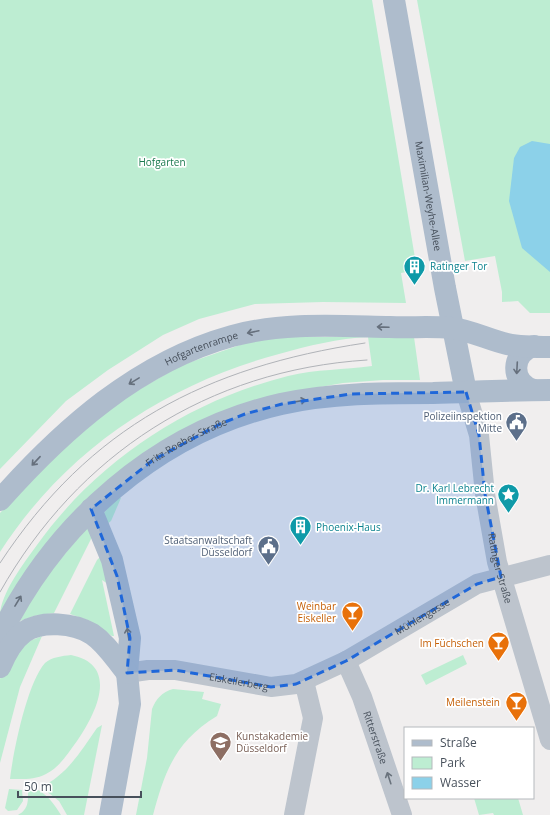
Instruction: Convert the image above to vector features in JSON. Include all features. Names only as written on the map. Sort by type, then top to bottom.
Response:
[{"type":"main road","name":"Maximilian-Weyhe-Allee","points":[[394,0],[453,328],[466,392]]},
{"type":"main road","name":"Hofgartenrampe","points":[[0,500],[47,449],[93,409],[123,388],[154,370],[231,336],[279,328],[330,326],[453,328],[509,345],[542,347]]},
{"type":"main road","points":[[542,347],[527,348],[517,361],[516,370],[520,382],[527,388],[542,390]]},
{"type":"main road","name":"Fritz-Roeber-Straße","points":[[91,509],[134,473],[172,449],[220,424],[256,411],[301,400],[351,394],[542,390]]},
{"type":"main road","points":[[0,636],[31,581],[58,545],[91,509],[112,560],[130,638],[127,673],[130,704],[110,815]]},
{"type":"main road","points":[[0,667],[18,637],[24,632],[37,627],[64,625],[82,629],[92,634],[111,652],[127,673]]},
{"type":"street","name":"Ratinger Straße","points":[[466,392],[479,435],[485,494],[497,562],[550,740]]},
{"type":"street","name":"Mühlengasse","points":[[346,661],[478,584],[550,565]]},
{"type":"street","name":"Eiskellerberg","points":[[127,673],[152,670],[175,670],[271,687],[289,686],[304,681],[346,661]]},
{"type":"street","name":"Ritterstraße","points":[[346,661],[362,697],[402,815]]},
{"type":"street","points":[[294,815],[313,718],[304,681]]},
{"type":"highlighted area","points":[[466,392],[479,435],[485,494],[501,577],[477,584],[346,661],[296,684],[271,687],[175,670],[127,673],[130,638],[117,576],[91,509],[153,460],[220,424],[245,414],[282,404],[351,394]]},
{"type":"green space","name":"Hofgarten","points":[[0,0],[372,0],[417,270],[401,273],[406,303],[323,302],[255,304],[199,319],[163,335],[108,370],[66,401],[0,469]]},
{"type":"green space","points":[[417,0],[550,0],[550,313],[530,313],[518,301],[502,302],[502,292],[495,256],[465,261]]},
{"type":"green space","points":[[263,337],[368,337],[312,345],[237,367],[196,384],[157,404],[121,427],[87,453],[55,483],[26,516],[0,552],[0,513],[55,454],[115,403],[182,365]]},
{"type":"green space","points":[[368,337],[414,337],[420,380],[383,380],[343,383],[297,391],[81,505],[42,549],[0,616],[1,607],[8,589],[37,545],[61,515],[87,487],[116,461],[148,438],[180,418],[215,401],[251,387],[298,374],[372,366]]},
{"type":"green space","points":[[118,497],[121,498],[111,521],[102,528],[102,515]]},
{"type":"green space","points":[[88,526],[92,537],[54,613],[34,616],[20,621],[39,585]]},
{"type":"green space","points":[[103,554],[114,588],[102,580],[114,636],[90,621],[70,614],[97,560]]},
{"type":"green space","points":[[42,636],[20,687],[0,763],[0,679],[2,673],[27,642]]},
{"type":"green space","points":[[71,655],[86,660],[96,669],[100,680],[100,692],[91,718],[67,755],[60,764],[51,771],[42,776],[33,778],[10,779],[22,719],[32,686],[38,673],[45,663],[51,659]]},
{"type":"green space","points":[[463,655],[467,664],[426,685],[421,675]]},
{"type":"green space","points":[[173,689],[204,692],[202,699],[221,704],[217,716],[191,736],[174,758],[162,784],[153,815],[136,815],[147,758],[152,709],[160,696]]},
{"type":"green space","points":[[102,725],[84,815],[67,815],[59,801],[41,787],[58,776],[73,762],[97,728]]},
{"type":"green space","points":[[30,788],[44,794],[61,815],[18,815],[22,813],[26,807],[28,801],[28,790]]},
{"type":"green space","points":[[9,789],[22,790],[23,801],[17,810],[8,811],[5,808]]},
{"type":"green space","points":[[474,799],[518,799],[523,815],[494,815],[493,813],[479,815]]},
{"type":"water","points":[[532,141],[550,144],[550,272],[522,248],[509,201],[514,158],[520,147]]},
{"type":"tram line","points":[[0,563],[35,515],[73,474],[113,440],[157,411],[203,387],[254,368],[307,354],[365,343]]},
{"type":"tram line","points":[[0,592],[32,543],[68,499],[108,461],[153,428],[202,401],[254,381],[309,367],[367,360]]},
{"type":"place","name":"Ratinger Tor","points":[[415,286]]},
{"type":"place","name":"Polizeiinspektion Mitte","points":[[517,442]]},
{"type":"place","name":"Dr. Karl Lebrecht Immermann","points":[[509,514]]},
{"type":"place","name":"Phoenix-Haus","points":[[301,546]]},
{"type":"place","name":"Staatsanwaltschaft Düsseldorf","points":[[268,566]]},
{"type":"place","name":"Weinbar Eiskeller","points":[[352,632]]},
{"type":"place","name":"Im Füchschen","points":[[499,662]]},
{"type":"place","name":"Meilenstein","points":[[516,722]]},
{"type":"place","name":"Kunstakademie Düsseldorf","points":[[221,762]]}]
